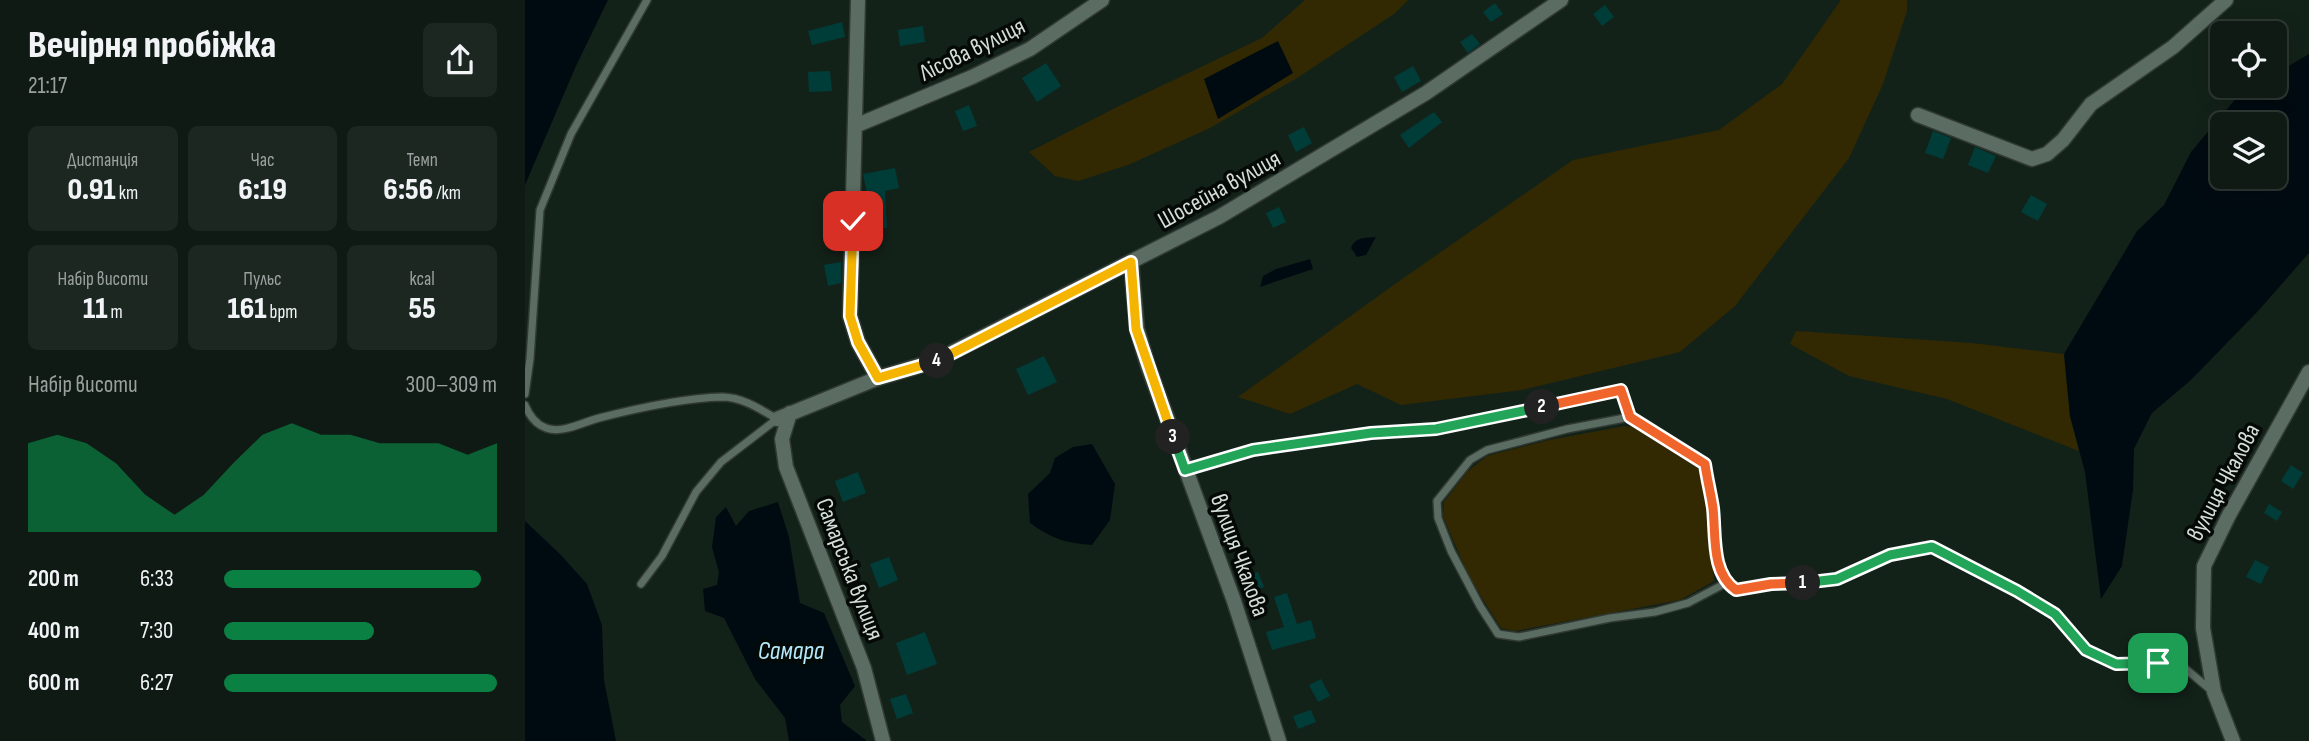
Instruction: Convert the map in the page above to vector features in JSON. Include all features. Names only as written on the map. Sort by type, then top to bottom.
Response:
[{"type":"street","points":[[858,0],[850,316],[858,342],[878,378]]},
{"type":"street","name":"Шосейна вулиця","points":[[784,416],[878,378],[935,361],[1219,217],[1426,93],[1561,0]]},
{"type":"street","points":[[1918,116],[2032,159],[2047,154],[2063,140],[2091,104],[2173,47],[2226,0]]},
{"type":"street","name":"Лісова вулиця","points":[[855,126],[972,77],[1030,49],[1099,1]]},
{"type":"street","name":"вулиця Чкалова","points":[[1131,262],[1136,329],[1234,601],[1279,741]]},
{"type":"street","name":"вулиця Чкалова","points":[[2233,741],[2214,692],[2203,628],[2204,566],[2235,503],[2309,372]]},
{"type":"street","name":"Самарська вулиця","points":[[784,416],[782,439],[786,467],[864,668],[883,741]]},
{"type":"lane","points":[[525,394],[530,359],[540,210],[572,134],[647,0]]},
{"type":"lane","points":[[1185,470],[1253,450],[1371,433],[1436,429],[1621,390],[1630,417],[1705,464],[1716,555],[1725,583],[1736,590],[1771,584],[1837,579],[1890,555],[1932,547],[2055,614],[2086,650],[2116,664],[2181,665],[2214,692]]},
{"type":"lane","points":[[525,405],[530,417],[547,428],[569,428],[598,418],[674,402],[725,397],[784,416]]},
{"type":"lane","points":[[641,584],[662,556],[696,492],[721,462],[784,416]]},
{"type":"lane","points":[[1630,417],[1567,429],[1487,450],[1470,460],[1437,501],[1437,518],[1451,551],[1481,606],[1498,634],[1520,637],[1587,622],[1655,612],[1688,603],[1725,583]]},
{"type":"shaded area","points":[[1305,0],[1408,0],[1394,14],[1297,78],[1210,128],[1128,165],[1078,181],[1055,176],[1029,152],[1262,38]]},
{"type":"shaded area","points":[[1841,0],[1907,0],[1907,11],[1883,84],[1849,158],[1735,306],[1680,352],[1522,390],[1401,405],[1357,384],[1290,414],[1238,397],[1573,160],[1719,130],[1782,84]]},
{"type":"shaded area","points":[[1796,331],[1972,343],[2064,354],[2070,416],[2079,451],[1947,399],[1849,376],[1790,344]]},
{"type":"shaded area","points":[[1625,426],[1633,427],[1698,468],[1708,510],[1714,581],[1680,600],[1515,631],[1501,628],[1469,577],[1443,516],[1444,502],[1467,472],[1487,456],[1549,440]]},
{"type":"water","points":[[525,0],[608,0],[576,66],[525,185]]},
{"type":"water","points":[[1278,41],[1293,73],[1218,119],[1204,79]]},
{"type":"water","points":[[2309,54],[2309,253],[2259,310],[2191,380],[2152,413],[2134,449],[2133,490],[2122,566],[2101,599],[2085,472],[2070,416],[2064,354],[2137,231],[2164,205],[2191,152],[2210,129],[2210,189],[2287,189],[2287,112],[2225,112],[2236,98],[2287,98],[2287,67]]},
{"type":"water","points":[[1376,237],[1366,255],[1357,257],[1351,248],[1355,242]]},
{"type":"water","points":[[1310,259],[1313,269],[1260,287],[1263,276],[1276,269]]},
{"type":"water","points":[[1092,444],[1115,484],[1110,520],[1092,545],[1059,539],[1030,523],[1028,494],[1050,473],[1055,458],[1073,447]]},
{"type":"water","name":"Самара","points":[[778,502],[789,537],[800,603],[824,613],[855,686],[840,705],[842,722],[867,741],[789,741],[785,718],[755,679],[724,618],[705,611],[703,589],[717,585],[719,572],[712,547],[716,517],[726,507],[736,526],[749,511]]},
{"type":"water","points":[[525,521],[587,584],[602,625],[604,680],[616,741],[525,741]]},
{"type":"building","points":[[1495,3],[1503,14],[1491,22],[1483,12]]},
{"type":"building","points":[[1605,5],[1614,17],[1602,26],[1593,14]]},
{"type":"building","points":[[842,22],[845,37],[812,45],[808,31]]},
{"type":"building","points":[[923,26],[925,42],[900,46],[898,30]]},
{"type":"building","points":[[1472,34],[1480,44],[1468,53],[1460,42]]},
{"type":"building","points":[[1046,63],[1061,86],[1037,102],[1022,78]]},
{"type":"building","points":[[1413,66],[1421,81],[1402,92],[1394,77]]},
{"type":"building","points":[[830,71],[832,91],[809,92],[808,72]]},
{"type":"building","points":[[969,105],[977,126],[963,131],[955,111]]},
{"type":"building","points":[[1434,112],[1442,122],[1409,148],[1400,135]]},
{"type":"building","points":[[1304,127],[1312,143],[1296,152],[1288,135]]},
{"type":"building","points":[[1933,131],[1951,138],[1943,159],[1925,153]]},
{"type":"building","points":[[1975,147],[1996,156],[1988,173],[1968,165]]},
{"type":"building","points":[[895,168],[899,188],[885,191],[887,228],[869,229],[870,209],[863,174]]},
{"type":"building","points":[[2031,195],[2047,204],[2038,221],[2021,212]]},
{"type":"building","points":[[1279,207],[1286,222],[1273,228],[1266,213]]},
{"type":"building","points":[[841,262],[841,283],[828,286],[824,265]]},
{"type":"building","points":[[1044,356],[1057,382],[1028,395],[1016,369]]},
{"type":"building","points":[[2291,465],[2303,473],[2293,489],[2281,481]]},
{"type":"building","points":[[858,472],[866,493],[843,502],[835,481]]},
{"type":"building","points":[[2269,504],[2282,512],[2277,521],[2264,513]]},
{"type":"building","points":[[889,557],[898,580],[879,588],[870,564]]},
{"type":"building","points":[[2255,560],[2269,567],[2261,584],[2246,577]]},
{"type":"building","points":[[1258,572],[1264,587],[1250,592],[1244,577]]},
{"type":"building","points":[[1287,593],[1297,624],[1311,620],[1316,638],[1272,650],[1266,632],[1284,627],[1274,597]]},
{"type":"building","points":[[925,632],[937,664],[907,675],[896,643]]},
{"type":"building","points":[[1321,679],[1330,696],[1318,702],[1309,685]]},
{"type":"building","points":[[906,694],[913,713],[897,719],[890,699]]},
{"type":"building","points":[[1311,710],[1316,722],[1298,729],[1293,716]]},
{"type":"route","points":[[853,221],[850,316],[858,342],[878,378],[935,361],[1131,262],[1136,329],[1185,470],[1253,450],[1371,433],[1436,429],[1621,390],[1630,417],[1705,464],[1716,555],[1725,583],[1736,590],[1771,584],[1837,579],[1890,555],[1932,547],[2055,614],[2086,650],[2116,664],[2158,663]]}]
